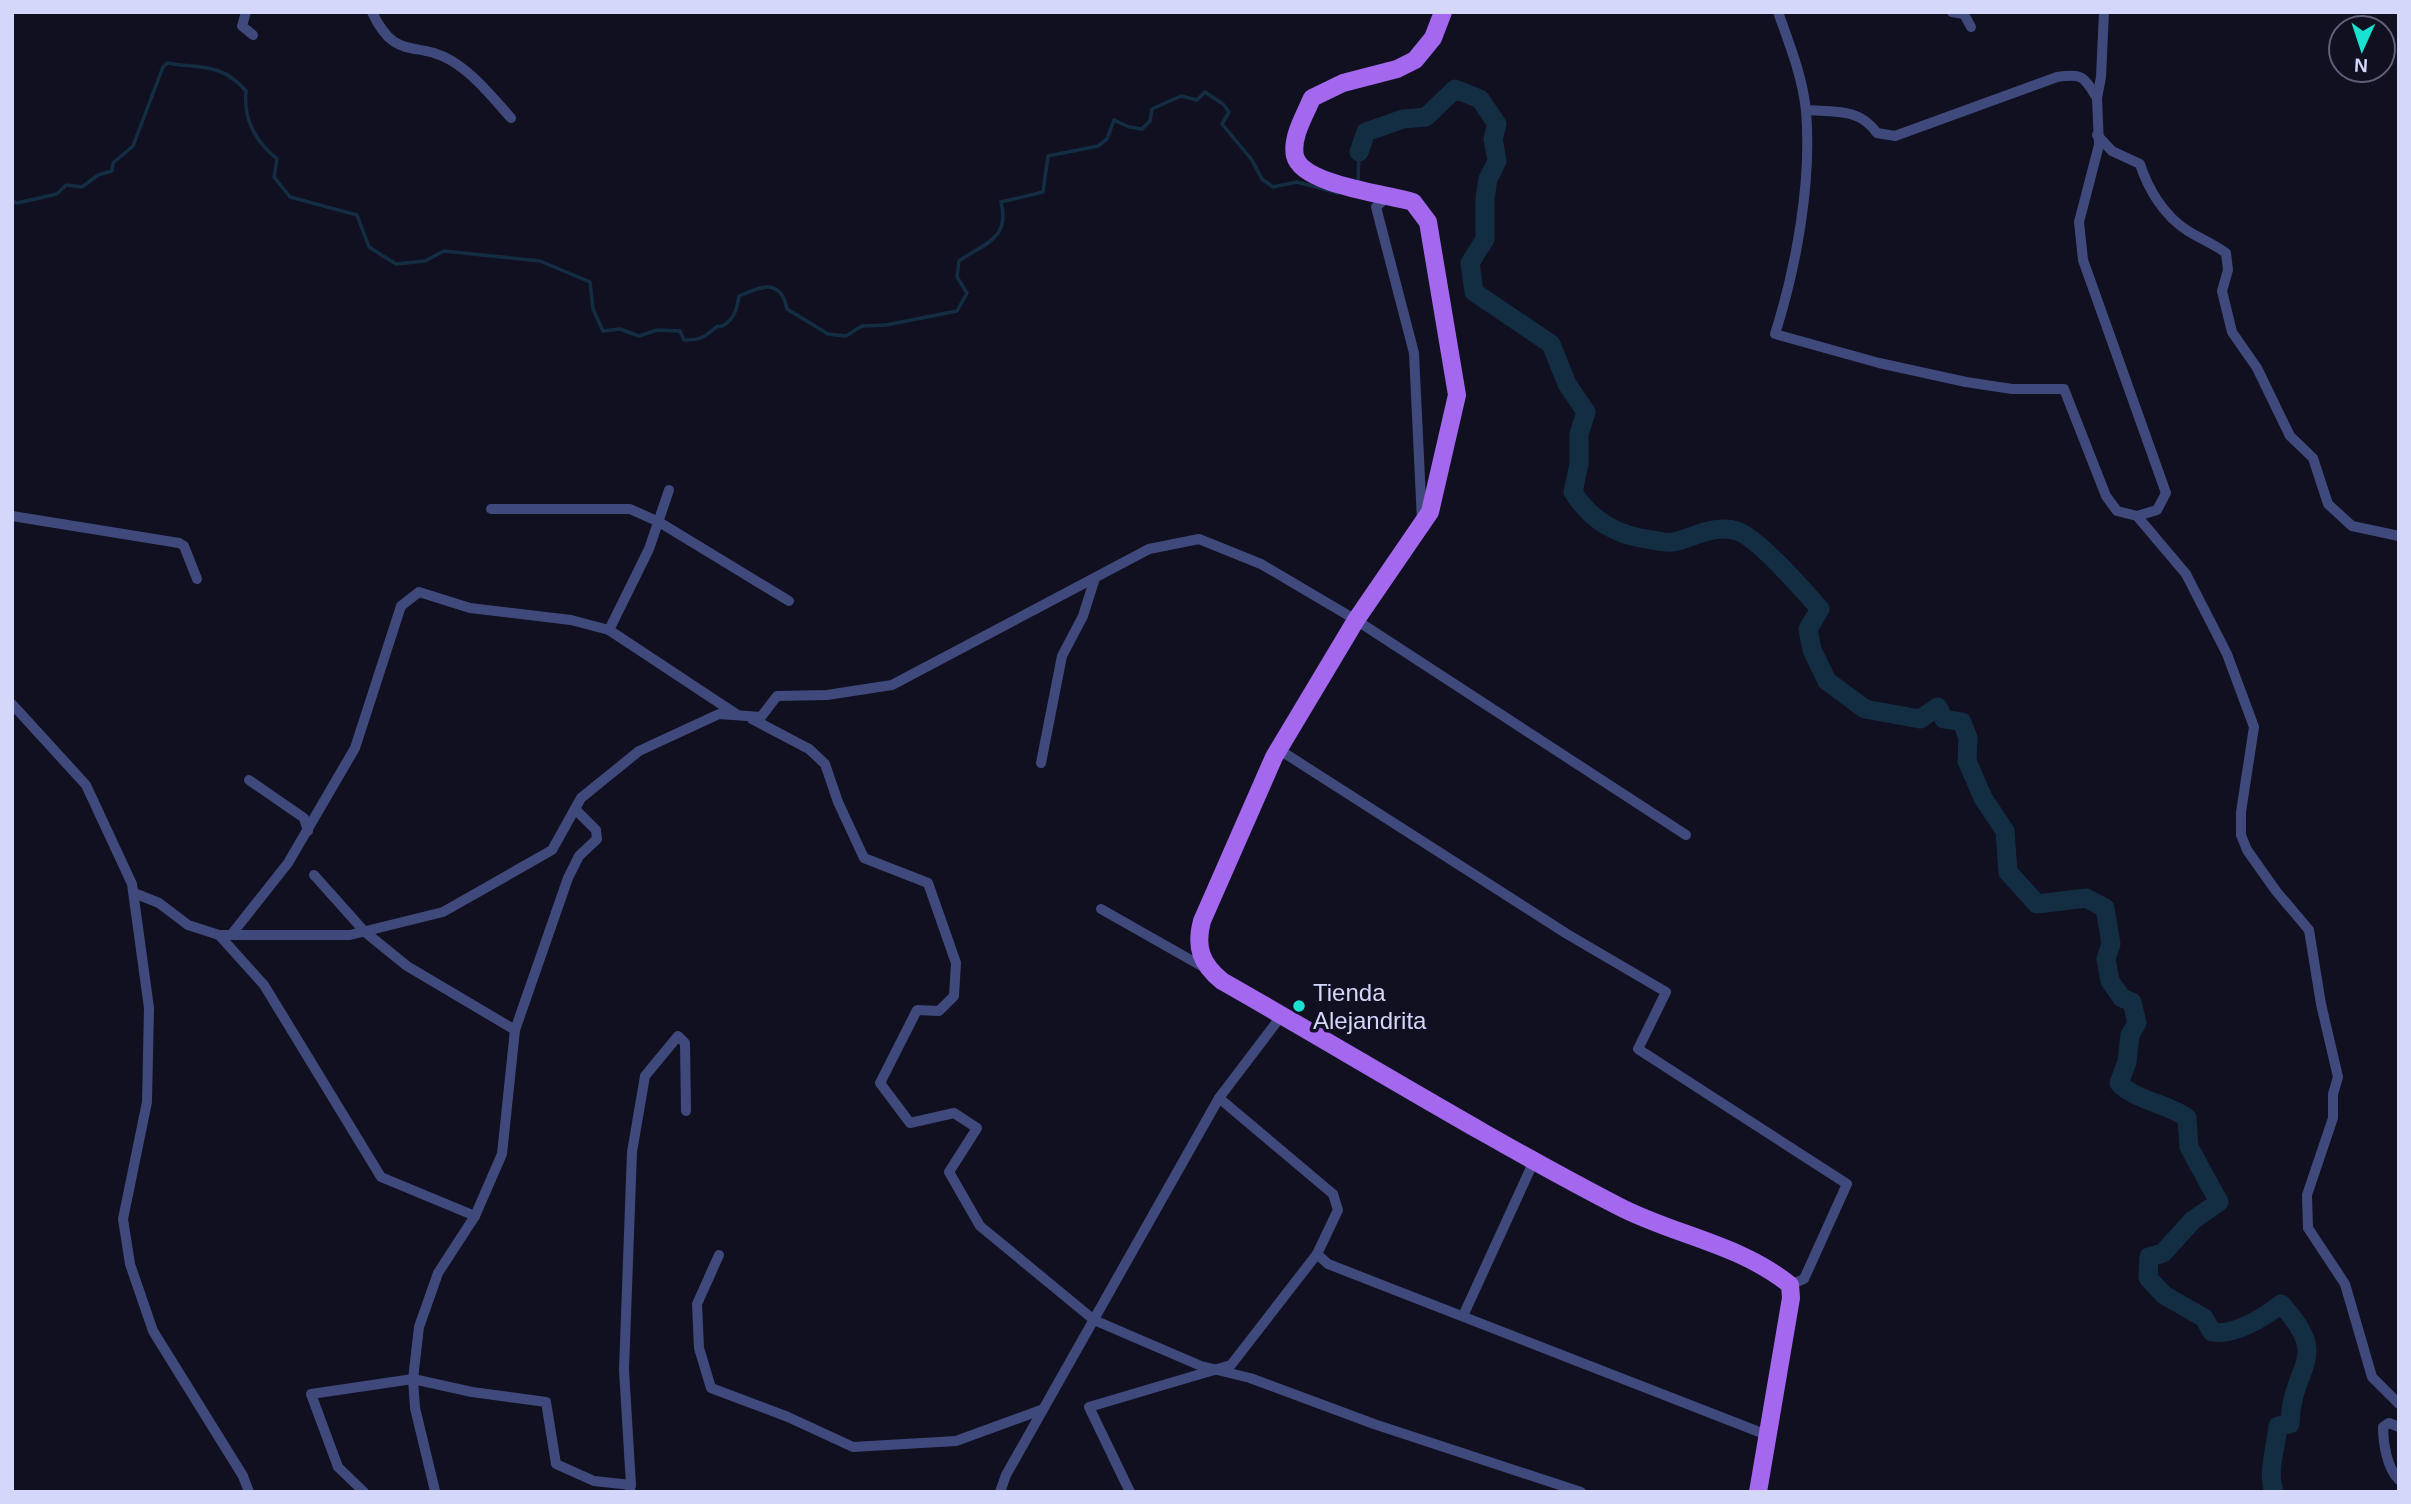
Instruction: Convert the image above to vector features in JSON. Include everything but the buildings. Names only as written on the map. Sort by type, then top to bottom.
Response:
[{"type":"main road","points":[[1443,12],[1433,38],[1415,60],[1397,69],[1343,83],[1312,99],[1295,139],[1295,156],[1303,170],[1321,180],[1413,202],[1428,222],[1457,395],[1430,512],[1356,620],[1278,749],[1202,920],[1198,947],[1205,968],[1460,1122],[1621,1208],[1712,1242],[1790,1285],[1791,1298],[1758,1492]]},
{"type":"street","points":[[246,12],[242,26],[253,35]]},
{"type":"street","points":[[372,12],[386,38],[400,47],[450,60],[475,79],[511,118]]},
{"type":"street","points":[[1777,12],[1806,110],[1799,236],[1790,288],[1775,334],[1879,363],[1966,382],[2012,389],[2064,389],[2106,496],[2117,511],[2137,516],[2157,510],[2166,493],[2083,260],[2079,222],[2099,145],[2097,98],[2101,78],[2104,12]]},
{"type":"street","points":[[1952,12],[1964,14],[1971,27]]},
{"type":"street","points":[[1806,110],[1847,113],[1868,120],[1877,134],[1895,136],[2057,77],[2076,74],[2085,79],[2097,98]]},
{"type":"street","points":[[2097,135],[2112,151],[2140,164],[2149,191],[2186,230],[2208,240],[2226,253],[2228,270],[2222,291],[2232,331],[2257,368],[2290,436],[2314,458],[2328,504],[2352,526],[2399,536]]},
{"type":"street","points":[[1382,193],[1376,207],[1414,353],[1422,524]]},
{"type":"street","points":[[609,630],[659,523],[669,490]]},
{"type":"street","points":[[491,509],[630,509],[659,523],[789,601]]},
{"type":"street","points":[[12,516],[179,543],[184,546],[197,579]]},
{"type":"street","points":[[2137,516],[2186,573],[2227,654],[2254,727],[2241,835],[2276,891],[2309,930],[2321,1004],[2339,1077],[2333,1094],[2333,1118],[2307,1195],[2308,1228],[2345,1284],[2372,1377],[2399,1404]]},
{"type":"street","points":[[134,893],[159,903],[188,925],[219,935],[350,935],[443,912],[552,850],[581,798],[639,751],[719,714],[761,717],[777,696],[827,695],[892,685],[1149,549],[1199,539],[1261,564],[1356,620],[1686,835]]},
{"type":"street","points":[[1041,764],[1062,656],[1083,616],[1095,578]]},
{"type":"street","points":[[231,935],[288,863],[355,748],[401,607],[419,592],[470,608],[572,620],[609,630],[743,716],[809,749],[825,764],[838,802],[863,858],[928,883],[956,963],[954,996],[939,1010],[917,1010],[880,1083],[910,1123],[954,1113],[978,1128],[949,1172],[980,1226],[1094,1320],[1217,1370],[1581,1492]]},
{"type":"street","points":[[12,705],[86,785],[134,893],[149,1008],[148,1102],[123,1219],[130,1264],[153,1331],[243,1476],[249,1492]]},
{"type":"street","points":[[1278,749],[1479,874],[1567,934],[1666,992],[1638,1049],[1847,1184],[1804,1279],[1790,1285]]},
{"type":"street","points":[[249,780],[304,818],[308,831]]},
{"type":"street","points":[[435,1491],[415,1408],[412,1379],[419,1327],[438,1273],[475,1216],[502,1154],[515,1030],[568,878],[579,856],[597,839],[596,830],[575,809]]},
{"type":"street","points":[[314,875],[365,932],[407,966],[515,1030]]},
{"type":"street","points":[[1101,909],[1205,968]]},
{"type":"street","points":[[219,935],[264,985],[381,1177],[475,1216]]},
{"type":"street","points":[[1000,1492],[1041,1410],[1219,1098],[1282,1015]]},
{"type":"street","points":[[364,1492],[338,1467],[311,1394],[412,1379],[472,1392],[546,1402],[556,1464],[594,1481],[630,1488],[624,1370],[632,1152],[645,1076],[678,1037],[685,1043],[686,1111]]},
{"type":"street","points":[[1130,1492],[1089,1407],[1231,1365],[1317,1254],[1338,1210],[1333,1194],[1219,1098]]},
{"type":"street","points":[[1463,1316],[1534,1161]]},
{"type":"street","points":[[1317,1254],[1328,1264],[1767,1435]]},
{"type":"street","points":[[719,1255],[697,1304],[699,1348],[711,1388],[788,1417],[853,1447],[956,1441],[1041,1410]]},
{"type":"street","points":[[2399,1427],[2389,1423],[2383,1427],[2389,1467],[2399,1480]]},
{"type":"waterway","points":[[12,201],[17,203],[57,194],[66,185],[82,187],[98,175],[112,171],[113,163],[133,146],[163,67],[167,63],[210,68],[228,75],[246,91],[246,111],[252,129],[262,145],[277,159],[274,177],[290,197],[357,215],[369,247],[396,264],[425,261],[444,251],[540,261],[590,282],[593,309],[603,331],[620,329],[639,336],[657,330],[680,331],[684,340],[694,340],[728,322],[733,316],[739,296],[769,287],[780,292],[787,309],[828,334],[846,336],[862,326],[886,325],[957,311],[967,293],[957,277],[959,261],[985,245],[998,233],[1003,215],[1001,202],[1043,192],[1048,156],[1098,146],[1107,139],[1114,120],[1142,129],[1150,121],[1152,109],[1181,96],[1197,100],[1205,92],[1223,104],[1229,112],[1222,124],[1252,160],[1262,179],[1273,187],[1297,182],[1338,193]]},
{"type":"waterway","points":[[1359,152],[1366,132],[1403,119],[1426,117],[1455,89],[1480,99],[1497,124],[1493,139],[1497,161],[1488,179],[1485,198],[1485,239],[1470,263],[1474,292],[1551,344],[1567,384],[1586,412],[1579,434],[1579,464],[1573,492],[1580,503],[1607,526],[1640,538],[1672,542],[1721,529],[1746,535],[1780,566],[1820,609],[1808,629],[1812,650],[1827,681],[1865,709],[1920,719],[1938,707],[1944,719],[1962,722],[1968,738],[1967,761],[1983,798],[2005,831],[2008,872],[2037,904],[2086,898],[2105,908],[2111,944],[2106,959],[2110,981],[2122,998],[2132,1002],[2137,1023],[2130,1035],[2127,1062],[2119,1083],[2133,1094],[2187,1118],[2189,1147],[2219,1202],[2193,1220],[2163,1253],[2149,1257],[2148,1278],[2164,1295],[2204,1318],[2212,1332],[2239,1329],[2281,1304],[2304,1338],[2307,1351],[2292,1404],[2290,1424],[2278,1426],[2272,1468],[2274,1492]]},
{"type":"waterway","points":[[1358,184],[1359,152]]},
{"type":"place","name":"Tienda Alejandrita","points":[[1299,1006]]}]
